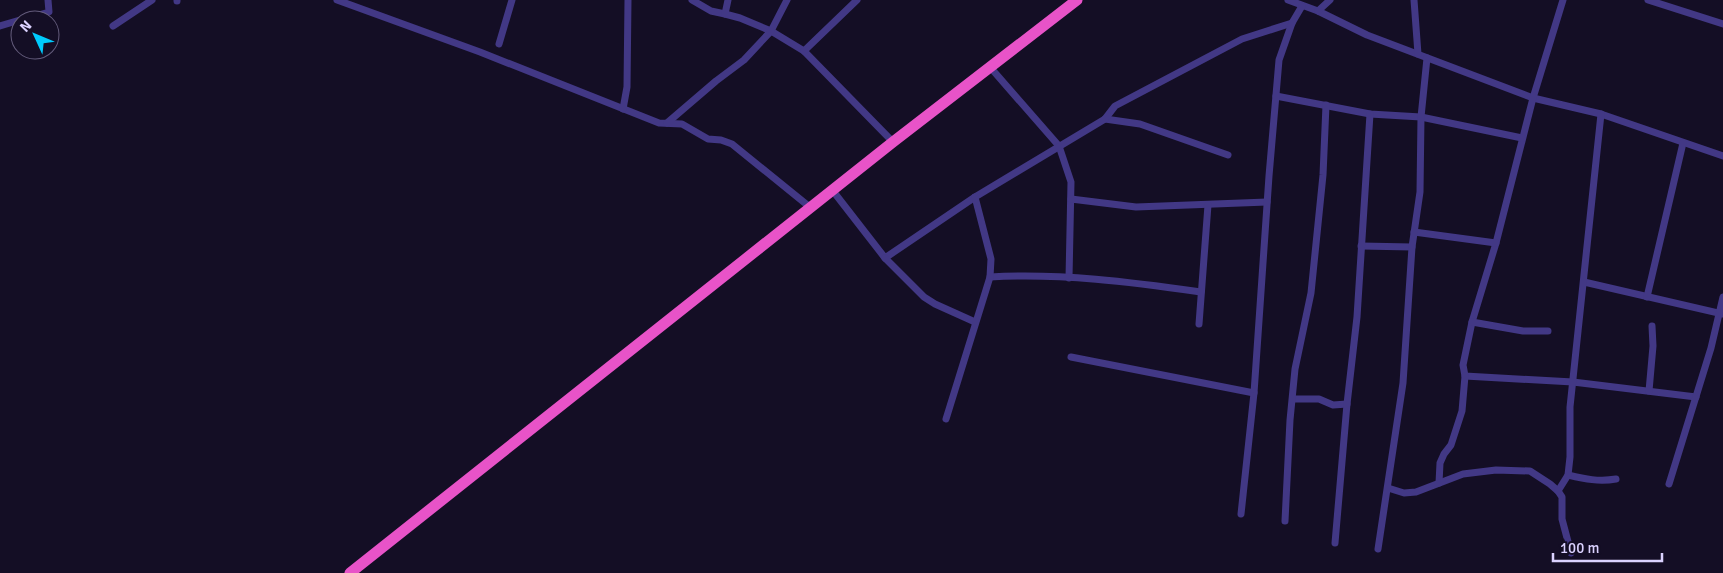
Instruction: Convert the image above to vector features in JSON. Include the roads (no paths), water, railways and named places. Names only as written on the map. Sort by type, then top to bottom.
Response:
[{"type":"highway","points":[[350,573],[893,142],[1077,0]]},
{"type":"street","points":[[113,26],[152,0]]},
{"type":"street","points":[[337,0],[480,52],[659,123],[682,124],[708,139],[722,140],[732,144],[811,208]]},
{"type":"street","points":[[499,44],[512,0]]},
{"type":"street","points":[[623,109],[627,87],[628,0]]},
{"type":"street","points":[[692,0],[711,11],[740,18],[771,31],[804,51],[893,142]]},
{"type":"street","points":[[725,14],[728,0]]},
{"type":"street","points":[[667,124],[716,81],[744,60],[771,31],[787,0]]},
{"type":"street","points":[[804,51],[856,0]]},
{"type":"street","points":[[1288,0],[1318,11],[1367,35],[1533,98],[1601,114],[1723,156]]},
{"type":"street","points":[[1318,11],[1330,0]]},
{"type":"street","points":[[1414,0],[1418,54]]},
{"type":"street","points":[[1439,483],[1440,462],[1451,445],[1462,411],[1465,376],[1463,364],[1472,322],[1496,243],[1533,98],[1563,0]]},
{"type":"street","points":[[1648,0],[1723,24]]},
{"type":"street","points":[[1241,514],[1254,393],[1279,60],[1292,24],[1302,6]]},
{"type":"street","points":[[885,258],[975,197],[1105,119],[1115,106],[1242,40],[1292,24]]},
{"type":"street","points":[[1378,550],[1403,383],[1412,246],[1420,192],[1421,118],[1427,58]]},
{"type":"street","points":[[990,67],[1059,146],[1072,182],[1068,278]]},
{"type":"street","points":[[1276,96],[1370,114],[1421,118],[1522,138]]},
{"type":"street","points":[[1285,521],[1290,420],[1295,370],[1311,292],[1323,175],[1326,105]]},
{"type":"street","points":[[1335,543],[1347,404],[1357,317],[1370,114]]},
{"type":"street","points":[[1558,491],[1568,475],[1570,407],[1601,114]]},
{"type":"street","points":[[1105,119],[1140,124],[1228,155]]},
{"type":"street","points":[[1647,297],[1683,143]]},
{"type":"street","points":[[832,191],[885,258],[924,297],[935,304],[976,322]]},
{"type":"street","points":[[946,419],[990,277],[991,259],[975,197]]},
{"type":"street","points":[[1071,199],[1136,207],[1267,202]]},
{"type":"street","points":[[1199,324],[1208,205]]},
{"type":"street","points":[[1414,232],[1496,243]]},
{"type":"street","points":[[1361,246],[1412,246]]},
{"type":"street","points":[[990,277],[1026,275],[1129,282],[1201,292]]},
{"type":"street","points":[[1584,282],[1721,314]]},
{"type":"street","points":[[1668,484],[1721,314],[1723,297]]},
{"type":"street","points":[[1472,322],[1522,331],[1548,332]]},
{"type":"street","points":[[1649,391],[1653,346],[1652,326]]},
{"type":"street","points":[[1072,357],[1254,393]]},
{"type":"street","points":[[1465,376],[1573,382],[1696,397]]},
{"type":"street","points":[[1293,398],[1319,399],[1333,406],[1347,404]]},
{"type":"street","points":[[1388,488],[1404,493],[1416,492],[1463,474],[1496,470],[1530,471],[1558,491],[1562,497],[1562,519],[1571,553]]},
{"type":"street","points":[[1568,475],[1590,480],[1616,479]]}]
